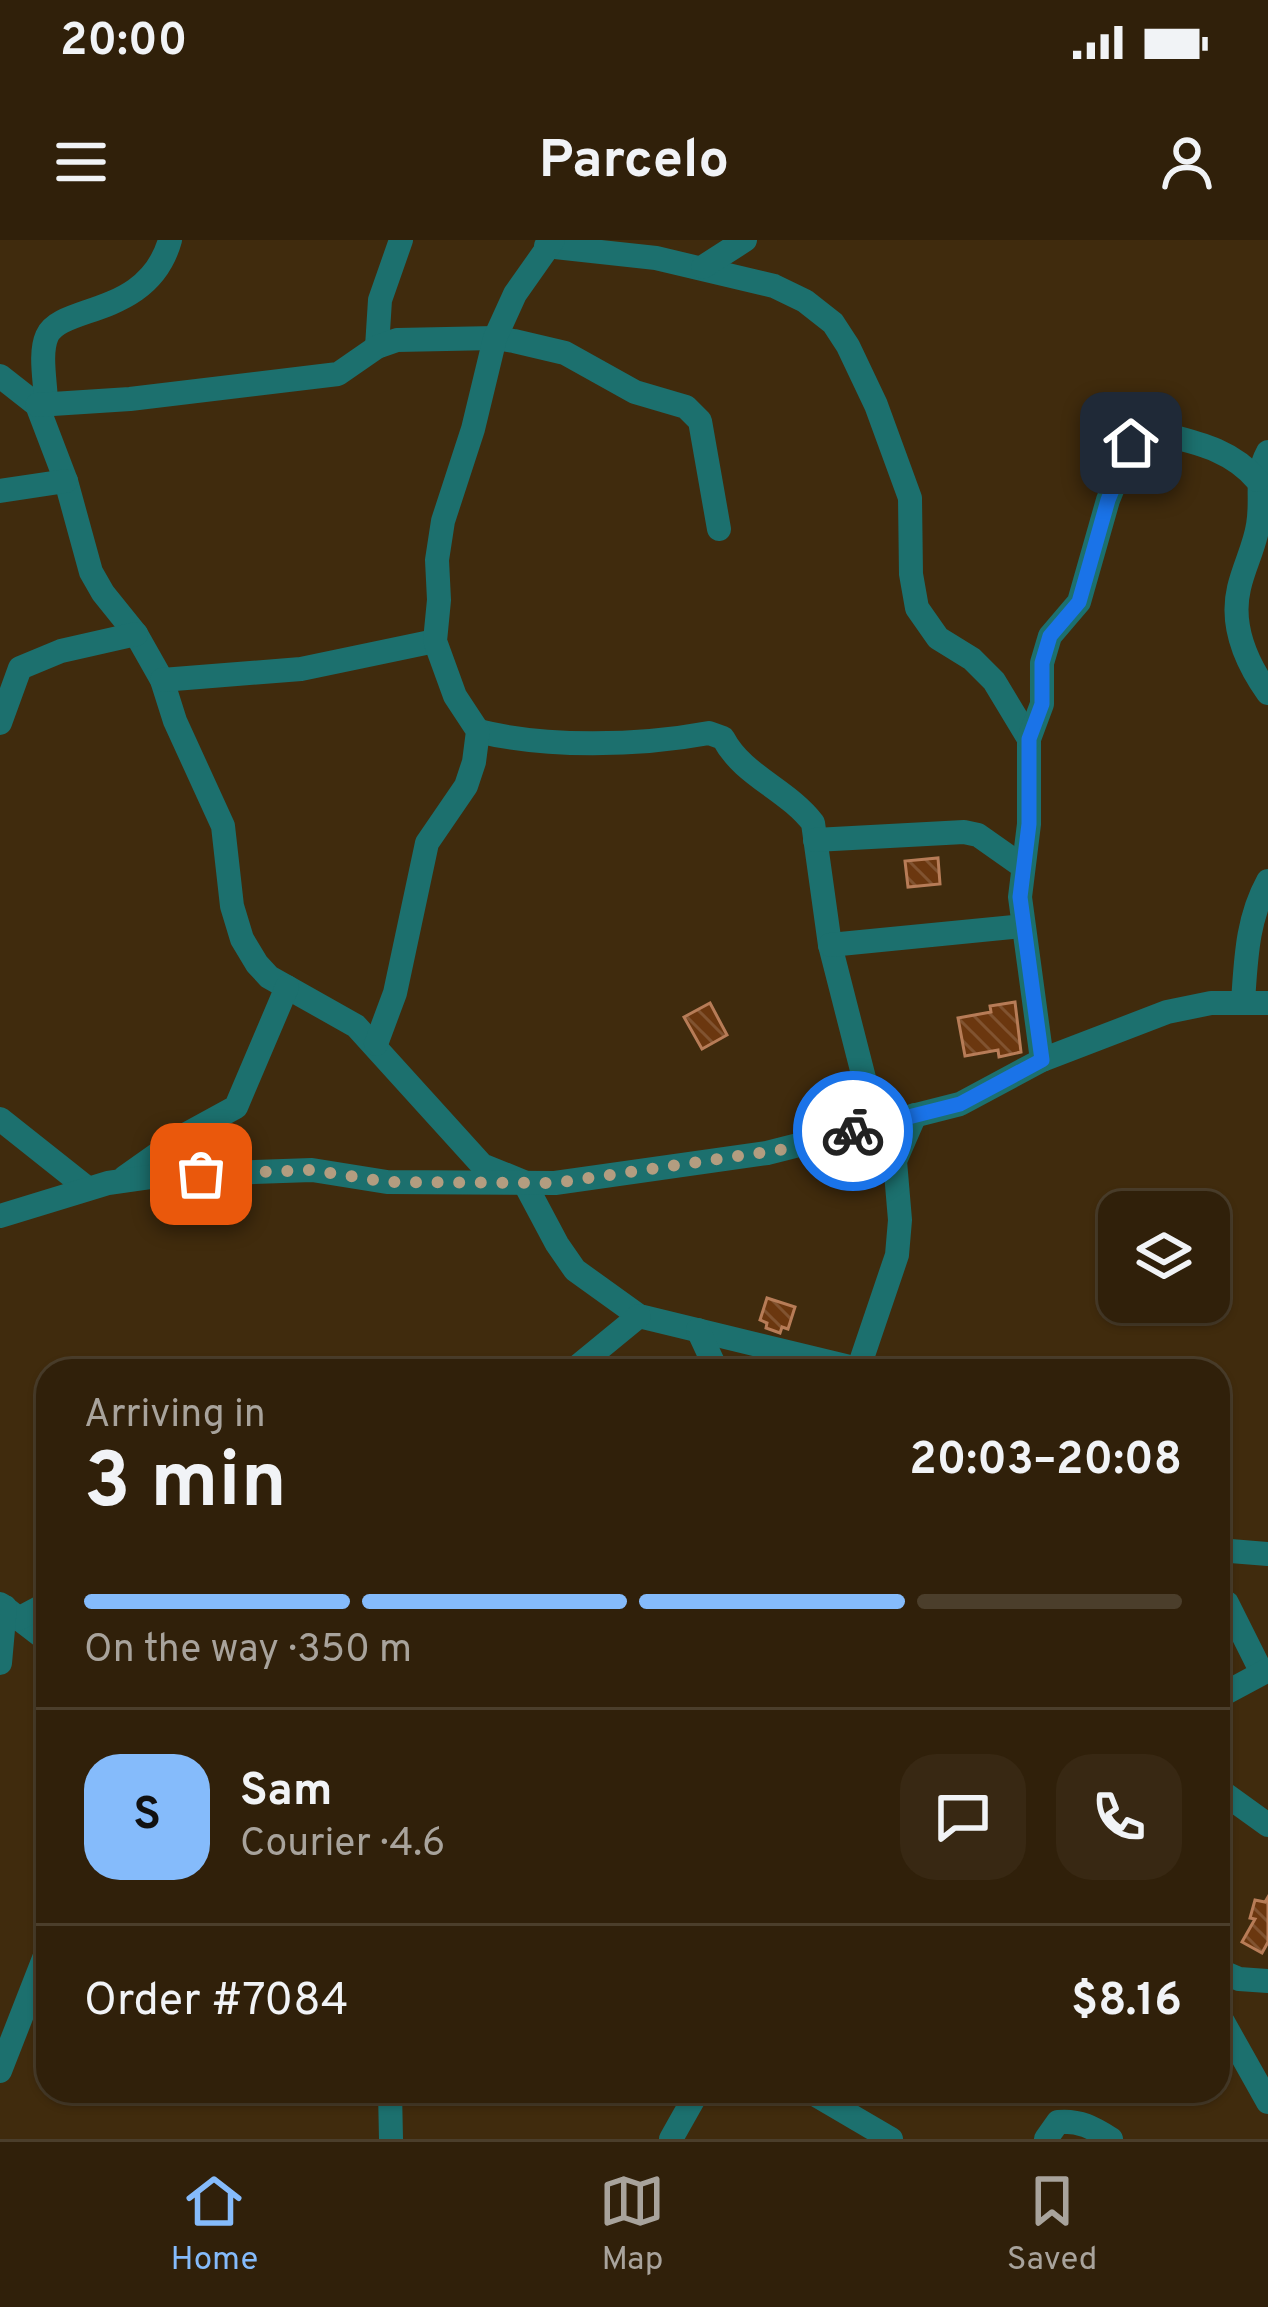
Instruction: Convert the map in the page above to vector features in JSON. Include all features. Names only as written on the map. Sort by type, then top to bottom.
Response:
[{"type":"street","points":[[170,240],[155,272],[137,289],[118,302],[55,325],[47,337],[42,404],[91,572],[162,680],[223,826],[232,905],[242,939],[257,964],[356,1026],[376,1044],[482,1166],[524,1182],[575,1270],[639,1316],[820,1359]]},
{"type":"street","points":[[377,347],[380,299],[401,240]]},
{"type":"street","points":[[704,267],[745,240]]},
{"type":"street","points":[[876,1125],[830,945],[813,823],[801,807],[733,757],[723,738],[709,733],[600,742],[508,738],[478,731],[454,696],[435,641],[443,521],[473,429],[495,338],[515,293],[551,242],[704,267],[774,286],[805,301],[833,323],[876,405],[910,497],[916,608],[938,638],[973,659],[994,682],[1029,739]]},
{"type":"street","points":[[0,376],[42,404],[130,398],[338,374],[377,347],[397,340],[495,338],[565,353],[635,392],[686,407],[700,421],[719,529]]},
{"type":"street","points":[[1042,1060],[1023,926],[1022,866],[1029,824],[1029,739],[1042,704],[1042,663],[1050,636],[1079,602],[1108,500],[1131,443],[1151,431],[1209,446],[1231,455],[1257,480]]},
{"type":"street","points":[[1268,452],[1257,480],[1261,511],[1238,591],[1238,623],[1247,663],[1268,692]]},
{"type":"street","points":[[0,491],[66,481]]},
{"type":"street","points":[[0,723],[20,668],[61,651],[136,634]]},
{"type":"street","points":[[162,680],[301,669],[435,641]]},
{"type":"street","points":[[376,1044],[395,993],[427,843],[466,786],[478,731]]},
{"type":"street","points":[[815,840],[964,832],[978,835],[1022,866]]},
{"type":"street","points":[[0,1216],[120,1180],[312,1170],[387,1182],[602,1179],[783,1150],[960,1104],[1042,1060],[1168,1012],[1255,1003],[1247,940],[1256,903],[1268,881]]},
{"type":"street","points":[[830,945],[1023,926]]},
{"type":"street","points":[[120,1180],[183,1136],[236,1107],[287,987]]},
{"type":"street","points":[[865,1359],[897,1255],[896,1161],[915,1115]]},
{"type":"street","points":[[0,1119],[86,1189]]},
{"type":"street","points":[[590,1359],[639,1316]]},
{"type":"street","points":[[698,1330],[711,1359]]},
{"type":"street","points":[[1230,1551],[1268,1554]]},
{"type":"street","points":[[1230,1609],[1264,1671],[1230,1690]]},
{"type":"street","points":[[0,1663],[8,1610],[36,1632]]},
{"type":"street","points":[[1230,1798],[1268,1825]]},
{"type":"street","points":[[1230,1975],[1268,1982]]},
{"type":"street","points":[[0,2071],[36,1979]]},
{"type":"street","points":[[1230,2034],[1268,2102]]},
{"type":"street","points":[[390,2103],[391,2139]]},
{"type":"street","points":[[671,2139],[691,2103]]},
{"type":"street","points":[[830,2103],[891,2139]]},
{"type":"street","points":[[1046,2139],[1064,2121],[1084,2123],[1111,2139]]},
{"type":"building","points":[[938,858],[940,884],[908,887],[905,861]]},
{"type":"building","points":[[1015,1002],[1021,1052],[999,1057],[998,1050],[965,1056],[958,1018]]},
{"type":"building","points":[[710,1003],[727,1035],[702,1049],[684,1017]]},
{"type":"building","points":[[767,1298],[795,1307],[788,1329],[782,1327],[780,1333],[760,1320]]},
{"type":"building","points":[[1268,1897],[1268,1942],[1262,1953],[1242,1942],[1255,1919],[1250,1918],[1255,1900],[1265,1902]]},
{"type":"way so far","points":[[201,1174],[312,1170],[387,1182],[555,1183],[800,1147],[853,1131]]},
{"type":"route","points":[[853,1131],[960,1104],[1042,1060],[1020,897],[1029,824],[1029,739],[1042,704],[1042,663],[1050,636],[1079,602],[1108,500],[1131,443]]}]
